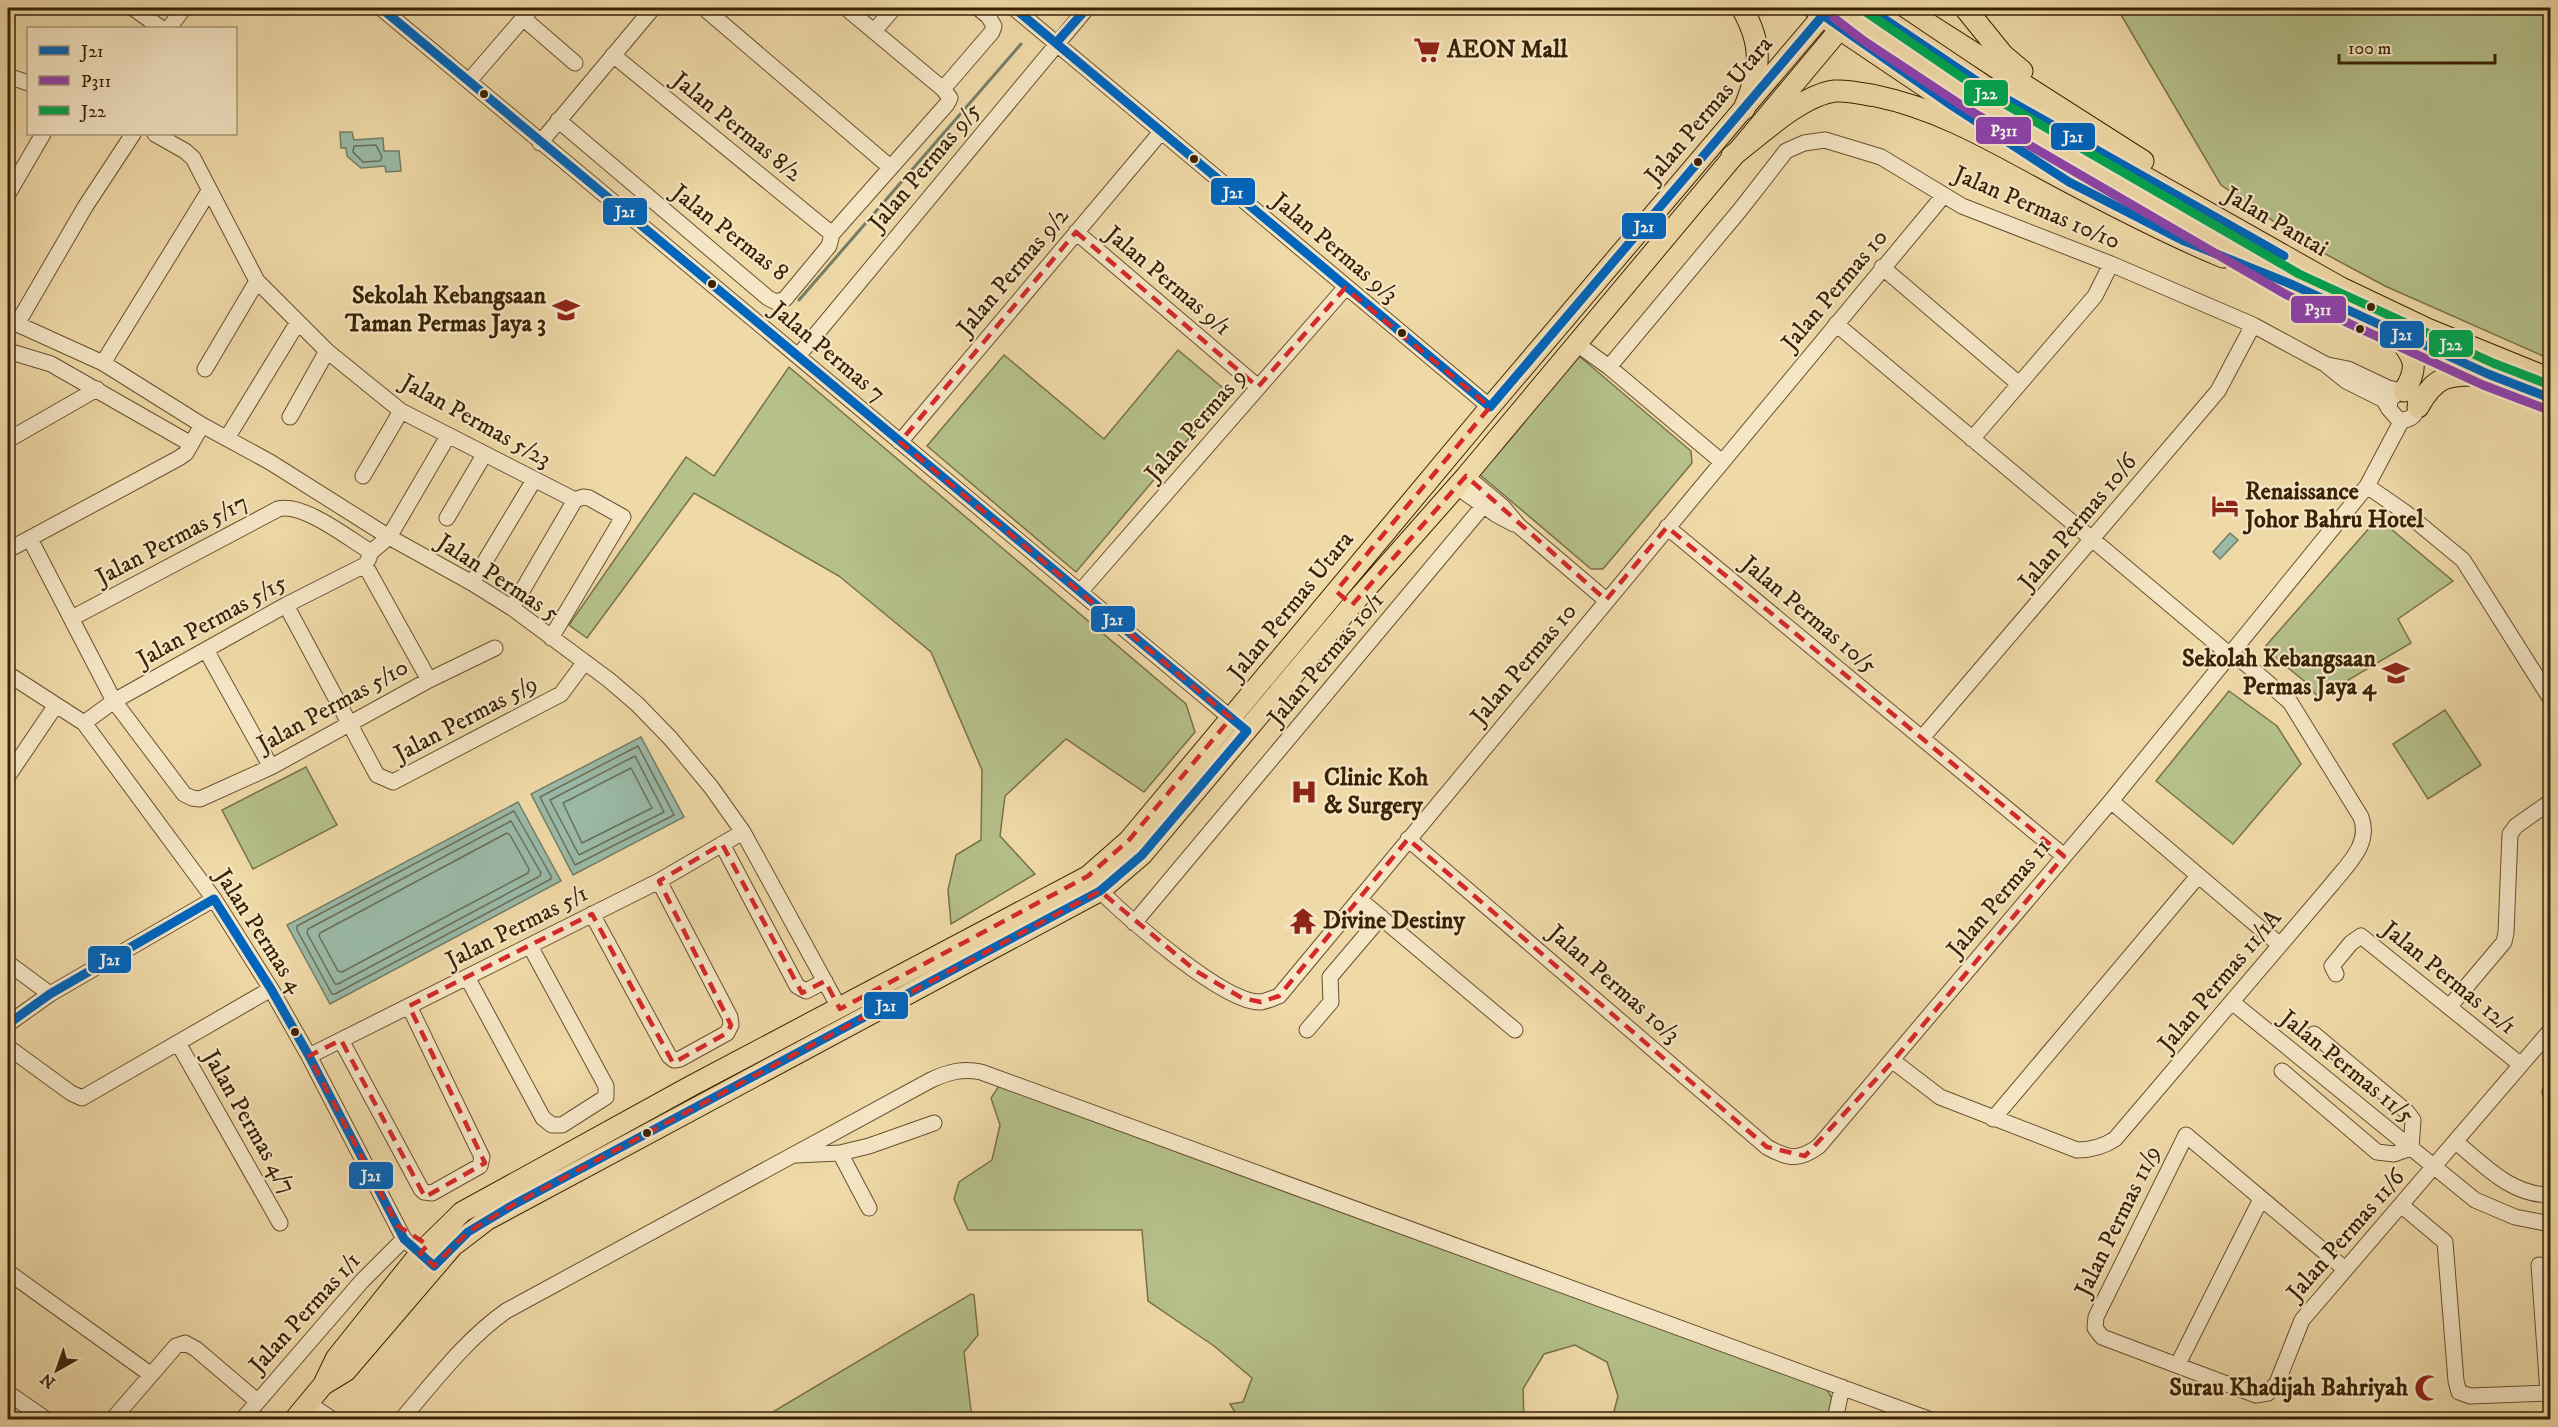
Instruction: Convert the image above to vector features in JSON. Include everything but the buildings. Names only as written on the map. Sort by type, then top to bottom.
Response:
[{"type":"highway","points":[[1742,8],[1753,27],[1758,52],[1756,78],[1744,109]]},
{"type":"highway","points":[[1868,8],[1980,94]]},
{"type":"highway","points":[[1965,8],[2003,55],[2090,127]]},
{"type":"highway","points":[[1827,9],[1840,29],[2069,182]]},
{"type":"highway","points":[[1827,9],[1871,31],[1980,94]]},
{"type":"highway","points":[[1891,64],[1884,47],[1885,31],[1890,25],[1912,13],[2319,276]]},
{"type":"highway","points":[[1732,156],[1812,98],[1834,91],[1901,102],[1968,128],[2182,240],[2293,285]]},
{"type":"highway","name":"Jalan Pantai","points":[[1980,94],[2319,276],[2427,329],[2550,379]]},
{"type":"highway","name":"Jalan Pantai","points":[[1980,94],[2293,285],[2394,333],[2550,398]]},
{"type":"highway","points":[[2394,333],[2408,350],[2414,364],[2413,376],[2402,391]]},
{"type":"highway","points":[[2418,407],[2428,390],[2439,379],[2454,375],[2488,374]]},
{"type":"main road","name":"Jalan Permas Utara","points":[[429,1253],[513,1205],[1100,891],[1142,855],[1352,605],[1462,482],[1857,8]]},
{"type":"main road","name":"Jalan Permas Utara","points":[[294,1419],[323,1384],[336,1358],[429,1253],[462,1212],[691,1086],[1088,876],[1129,840],[1490,407],[1827,9]]},
{"type":"main road","points":[[1335,593],[1340,606],[1352,605]]},
{"type":"street","points":[[133,8],[160,27]]},
{"type":"street","points":[[170,27],[184,8]]},
{"type":"street","name":"Jalan Permas 7","points":[[381,8],[1247,731]]},
{"type":"street","points":[[540,143],[653,8]]},
{"type":"street","points":[[704,8],[890,167]]},
{"type":"street","points":[[846,8],[946,94]]},
{"type":"street","points":[[874,31],[894,8]]},
{"type":"street","name":"Jalan Permas 8","points":[[558,120],[768,298],[777,302],[785,299],[829,246],[832,234],[934,119],[946,94],[992,32],[994,26],[978,8]]},
{"type":"street","name":"Jalan Permas 9/3","points":[[1014,8],[1345,288],[1490,407]]},
{"type":"street","name":"Jalan Permas 9/5","points":[[798,356],[1087,8]]},
{"type":"street","points":[[469,81],[527,13],[575,63]]},
{"type":"street","name":"Jalan Permas 8/2","points":[[613,55],[832,234]]},
{"type":"street","points":[[8,76],[27,83]]},
{"type":"street","name":"Jalan Permas 9/2","points":[[900,442],[1161,132]]},
{"type":"street","points":[[8,194],[43,135]]},
{"type":"street","points":[[12,324],[132,135]]},
{"type":"street","name":"Jalan Permas 5/23","points":[[157,135],[193,158],[257,281],[327,351],[401,411],[575,500],[583,497],[589,498],[623,517],[551,638]]},
{"type":"street","name":"Jalan Permas 10/10","points":[[1609,367],[1740,210],[1786,151],[1794,146],[1825,140],[1881,157],[1962,206],[2111,264],[2253,325],[2325,364],[2346,381],[2384,400],[2389,409]]},
{"type":"street","points":[[103,363],[209,191]]},
{"type":"street","name":"Jalan Permas 10","points":[[1100,891],[1134,923],[1196,971],[1242,998],[1262,1002],[1279,996],[1944,195]]},
{"type":"street","name":"Jalan Permas 9/1","points":[[1076,232],[1258,387]]},
{"type":"street","points":[[1972,439],[2095,296],[2111,264]]},
{"type":"street","points":[[1882,267],[2019,384]]},
{"type":"street","points":[[205,369],[257,281]]},
{"type":"street","name":"Jalan Permas 9","points":[[1080,592],[1345,288]]},
{"type":"street","points":[[226,438],[298,322]]},
{"type":"street","name":"Jalan Permas 5","points":[[12,324],[103,363],[202,425],[270,462],[389,537],[512,608],[609,680],[637,704],[671,739],[743,832],[840,1008]]},
{"type":"street","name":"Jalan Permas 11/1A","points":[[1836,324],[2229,655],[2245,663],[2290,702],[2361,817],[2364,826],[2364,836],[2355,854],[2115,1139],[2106,1145],[2077,1150],[1993,1119],[1940,1097],[1893,1060]]},
{"type":"street","name":"Jalan Permas 10/6","points":[[1922,738],[2218,391],[2253,325]]},
{"type":"street","points":[[1577,344],[1609,367],[1722,462]]},
{"type":"street","points":[[8,351],[51,364],[191,444]]},
{"type":"street","points":[[290,417],[327,351]]},
{"type":"street","name":"Jalan Permas 10/10","points":[[2325,364],[2348,369],[2402,391]]},
{"type":"street","points":[[8,440],[97,389]]},
{"type":"street","points":[[2402,391],[2413,394],[2418,407],[2415,416],[2402,420],[2394,417],[2389,409],[2390,400],[2402,391]]},
{"type":"street","points":[[363,476],[401,411]]},
{"type":"street","name":"Jalan Permas 11","points":[[1793,1157],[1805,1156],[1819,1146],[2111,801],[2367,486],[2402,420]]},
{"type":"street","points":[[8,550],[179,458],[191,444],[202,425]]},
{"type":"street","name":"Jalan Permas 5/15","points":[[84,723],[114,701],[368,559],[389,537],[448,436]]},
{"type":"street","points":[[447,518],[484,455]]},
{"type":"street","points":[[472,583],[534,480]]},
{"type":"street","points":[[1462,482],[1484,506],[1519,526]]},
{"type":"street","points":[[1462,482],[1503,507],[1519,526],[1606,600]]},
{"type":"street","points":[[2367,486],[2406,513],[2463,560],[2550,698]]},
{"type":"street","points":[[512,608],[575,500]]},
{"type":"street","name":"Jalan Permas 10/1","points":[[1134,923],[1484,506]]},
{"type":"street","name":"Jalan Permas 5/17","points":[[72,618],[278,509],[295,508],[368,559]]},
{"type":"street","name":"Jalan Permas 10/5","points":[[1667,527],[2064,856]]},
{"type":"street","points":[[30,538],[114,701]]},
{"type":"street","points":[[368,559],[429,680]]},
{"type":"street","points":[[286,605],[349,724]]},
{"type":"street","name":"Jalan Permas 5/10","points":[[114,701],[184,794],[192,798],[208,796],[271,767],[429,680],[495,648]]},
{"type":"street","points":[[206,650],[271,767]]},
{"type":"street","name":"Jalan Permas 5/9","points":[[349,724],[377,775],[393,782],[561,694],[584,663]]},
{"type":"street","name":"Jalan Permas 4","points":[[8,674],[84,723],[214,899],[271,989],[309,1056],[401,1233],[429,1253]]},
{"type":"street","points":[[8,776],[56,705]]},
{"type":"street","points":[[2111,801],[2280,945]]},
{"type":"street","points":[[2450,1006],[2504,942],[2510,834],[2516,826],[2550,802]]},
{"type":"street","name":"Jalan Permas 5/1","points":[[309,1056],[658,881],[743,832]]},
{"type":"street","name":"Jalan Permas 10/3","points":[[1408,839],[1767,1147],[1793,1157]]},
{"type":"street","points":[[722,844],[797,986],[806,991],[825,981]]},
{"type":"street","points":[[1993,1119],[2198,876]]},
{"type":"street","points":[[592,914],[674,1060],[727,1033],[731,1025],[730,1017],[658,881]]},
{"type":"street","points":[[8,1024],[50,994],[214,899]]},
{"type":"street","points":[[1359,899],[1515,1030]]},
{"type":"street","points":[[1307,1030],[1331,1002],[1330,977],[1380,917]]},
{"type":"street","name":"Jalan Permas 12/1","points":[[2336,974],[2332,966],[2351,943],[2361,936],[2521,1065]]},
{"type":"street","points":[[467,977],[543,1118],[552,1125],[562,1125],[606,1097],[606,1086],[530,945]]},
{"type":"street","points":[[8,963],[50,994]]},
{"type":"street","points":[[8,1047],[71,1093],[82,1098],[271,989]]},
{"type":"street","name":"Jalan Permas 11/5","points":[[2232,1002],[2475,1200],[2515,1216],[2550,1224]]},
{"type":"street","points":[[341,1040],[424,1192],[432,1193],[482,1162],[482,1157],[410,1006]]},
{"type":"street","name":"Jalan Permas 11/6","points":[[2095,1328],[2102,1337],[2256,1395],[2268,1393],[2277,1383],[2302,1320],[2550,1031]]},
{"type":"street","points":[[2282,1071],[2377,1152],[2394,1154],[2411,1148],[2413,1120],[2407,1112],[2314,1034]]},
{"type":"street","points":[[1878,1079],[1898,1074],[1911,1076],[1908,1061],[1909,1041]]},
{"type":"street","name":"Jalan Permas 4/7","points":[[178,1043],[280,1223]]},
{"type":"street","points":[[401,1419],[488,1324],[506,1311],[942,1074],[968,1070],[981,1072],[1931,1419]]},
{"type":"street","points":[[792,1155],[840,1153],[869,1146],[934,1123]]},
{"type":"street","name":"Jalan Permas 11/9","points":[[2095,1328],[2096,1317],[2186,1135],[2261,1199]]},
{"type":"street","points":[[2456,1142],[2505,1183],[2528,1192],[2550,1195]]},
{"type":"street","points":[[840,1153],[869,1208]]},
{"type":"street","points":[[2178,1364],[2261,1199],[2345,1269]]},
{"type":"street","points":[[2401,1205],[2445,1242],[2456,1381],[2459,1392],[2470,1396],[2549,1393],[2539,1265]]},
{"type":"street","name":"Jalan Permas 1/1","points":[[242,1419],[401,1233]]},
{"type":"street","points":[[8,1272],[150,1374]]},
{"type":"street","points":[[112,1419],[176,1346],[185,1343],[196,1349],[257,1401]]},
{"type":"street","points":[[1835,1419],[1842,1387]]},
{"type":"street","points":[[8,1393],[47,1419]]},
{"type":"street","points":[[308,1403],[333,1419]]},
{"type":"highlighted area","points":[[1076,232],[1258,387],[1345,288],[1490,407],[1336,591],[1352,605],[1466,476],[1606,600],[1667,527],[2064,856],[1893,1061],[1805,1156],[1767,1147],[1408,839],[1279,996],[1261,1002],[1242,998],[1196,971],[1100,891],[513,1205],[468,1232],[434,1266],[420,1253],[428,1245],[398,1226],[309,1056],[341,1040],[425,1197],[485,1163],[409,1006],[592,914],[673,1063],[727,1033],[731,1025],[659,881],[722,844],[802,993],[825,981],[840,1009],[1088,876],[1129,840],[1231,718],[900,442]]},
{"type":"green space","points":[[2117,8],[2550,8],[2550,359],[2385,286],[2305,243],[2221,185]]},
{"type":"green space","points":[[1178,350],[1228,392],[1076,572],[927,446],[1004,355],[1104,439]]},
{"type":"green space","points":[[1579,356],[1691,451],[1692,463],[1603,569],[1591,569],[1478,473]]},
{"type":"green space","points":[[789,367],[1186,704],[1195,732],[1144,792],[1066,739],[1005,796],[1000,836],[1035,874],[951,924],[948,890],[956,855],[981,840],[982,770],[931,652],[839,576],[694,493],[587,638],[569,625],[686,457],[714,476]]},
{"type":"green space","points":[[2378,518],[2453,581],[2398,619],[2411,643],[2318,698],[2309,685],[2264,648]]},
{"type":"green space","points":[[2229,691],[2277,726],[2301,764],[2233,844],[2156,781]]},
{"type":"green space","points":[[2445,710],[2481,765],[2428,799],[2393,744]]},
{"type":"green space","points":[[306,767],[337,825],[253,869],[222,810]]},
{"type":"green space","points":[[1001,1083],[1826,1388],[1832,1398],[1827,1419],[1612,1419],[1618,1396],[1607,1362],[1575,1345],[1544,1354],[1523,1389],[1524,1419],[1239,1419],[1230,1404],[1243,1402],[1252,1378],[1214,1346],[1148,1301],[1142,1230],[968,1230],[954,1199],[959,1182],[992,1160],[1000,1125],[991,1098]]},
{"type":"green space","points":[[971,1294],[974,1295],[978,1335],[964,1352],[972,1419],[761,1419]]},
{"type":"water","points":[[340,132],[352,132],[354,140],[383,138],[384,151],[399,151],[401,171],[386,172],[385,166],[361,168],[347,156],[346,148],[341,148]]},
{"type":"water","points":[[2230,533],[2238,540],[2220,559],[2213,552]]},
{"type":"water","points":[[641,737],[684,817],[573,875],[531,794]]},
{"type":"water","points":[[518,802],[561,881],[330,1004],[287,925]]},
{"type":"waterway","points":[[799,300],[1021,44]]},
{"type":"transit line","name":"J21","points":[[214,899],[271,989],[309,1056],[404,1239],[434,1266],[468,1232],[513,1205],[1100,891],[1142,855],[1247,731],[381,8]]},
{"type":"transit line","name":"J21","points":[[1014,8],[1490,407],[1829,8]]},
{"type":"transit line","name":"J21","points":[[1056,43],[1087,8]]},
{"type":"transit line","name":"J22","points":[[1860,8],[1979,89],[2299,274],[2493,363],[2550,385]]},
{"type":"transit line","name":"J21","points":[[1868,8],[1987,88],[2284,256]]},
{"type":"transit line","name":"J21","points":[[1823,15],[1951,105],[2069,182],[2182,240],[2293,285],[2488,374],[2550,398]]},
{"type":"transit line","name":"P311","points":[[1834,18],[1864,41],[1967,109],[2287,295],[2483,385],[2546,409]]},
{"type":"transit line","name":"J21","points":[[8,1024],[50,994],[214,899]]},
{"type":"place","name":"AEON Mall","points":[[1427,50]]},
{"type":"place","name":"Sekolah Kebangsaan Taman Permas Jaya 3","points":[[566,310]]},
{"type":"place","name":"Renaissance Johor Bahru Hotel","points":[[2225,506]]},
{"type":"place","name":"Sekolah Kebangsaan Permas Jaya 4","points":[[2396,673]]},
{"type":"place","name":"Clinic Koh & Surgery","points":[[1304,792]]},
{"type":"place","name":"Divine Destiny","points":[[1303,921]]},
{"type":"place","name":"Surau Khadijah Bahriyah","points":[[2428,1388]]}]
